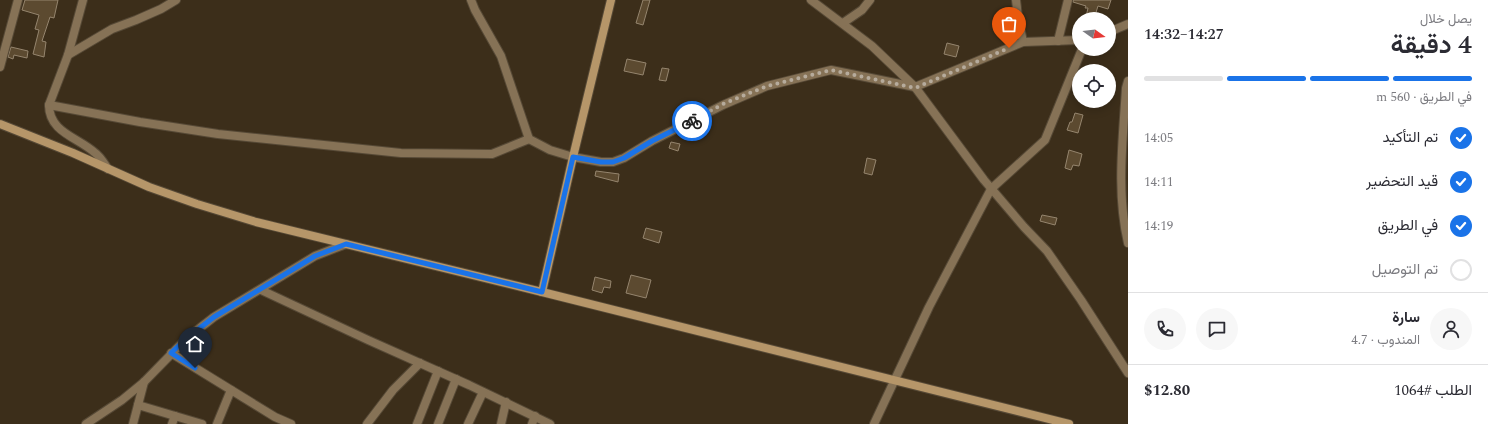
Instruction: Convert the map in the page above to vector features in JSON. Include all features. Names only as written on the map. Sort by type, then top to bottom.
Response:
[{"type":"main road","points":[[542,292],[611,0]]},
{"type":"main road","points":[[0,124],[73,153],[149,187],[197,204],[256,222],[1069,424]]},
{"type":"street","points":[[0,67],[18,0]]},
{"type":"street","points":[[83,0],[68,55],[50,105],[51,119],[67,135],[81,142],[96,153],[108,169]]},
{"type":"street","points":[[68,55],[112,29],[161,9],[176,0]]},
{"type":"street","points":[[471,0],[501,56],[529,139],[550,150],[573,157],[601,162],[613,162],[624,158],[652,141],[723,104],[761,88],[831,70],[915,88],[1023,42],[1072,40]]},
{"type":"street","points":[[811,0],[872,46],[915,88],[992,189],[1047,252],[1081,300],[1128,373]]},
{"type":"street","points":[[843,24],[862,10],[870,0]]},
{"type":"street","points":[[1016,0],[1023,42]]},
{"type":"street","points":[[1058,41],[1068,0]]},
{"type":"street","points":[[1116,29],[1128,24]]},
{"type":"street","points":[[874,424],[929,307],[992,189],[1045,140],[1079,56]]},
{"type":"street","points":[[1128,81],[1126,88],[1121,181],[1124,226],[1128,243]]},
{"type":"street","points":[[50,105],[140,122],[218,134],[401,153],[492,154],[529,139]]},
{"type":"street","points":[[86,424],[122,400],[144,382],[187,338],[214,317],[315,256],[346,244]]},
{"type":"street","points":[[261,290],[506,402],[534,420],[550,424]]},
{"type":"street","points":[[171,353],[231,390],[273,420],[291,424]]},
{"type":"street","points":[[367,424],[393,390],[420,363]]},
{"type":"street","points":[[417,424],[438,371]]},
{"type":"street","points":[[438,424],[456,379]]},
{"type":"street","points":[[133,424],[144,382]]},
{"type":"street","points":[[217,424],[231,390]]},
{"type":"street","points":[[468,424],[483,392]]},
{"type":"street","points":[[501,424],[506,402]]},
{"type":"street","points":[[138,405],[174,420],[202,424]]},
{"type":"building","points":[[25,0],[58,0],[54,18],[50,17],[42,41],[46,42],[44,57],[33,54],[39,30],[35,29],[39,15],[22,10]]},
{"type":"building","points":[[643,0],[650,0],[643,25],[636,23]]},
{"type":"building","points":[[1073,0],[1111,0],[1108,9],[1098,6],[1096,12],[1087,12],[1088,8],[1085,8],[1086,6],[1073,2]]},
{"type":"building","points":[[947,43],[959,46],[956,57],[944,54]]},
{"type":"building","points":[[11,47],[28,51],[27,58],[14,55],[13,59],[8,57]]},
{"type":"building","points":[[627,59],[646,63],[643,75],[624,71]]},
{"type":"building","points":[[662,68],[669,69],[666,81],[659,80]]},
{"type":"building","points":[[1075,113],[1083,115],[1078,133],[1067,130]]},
{"type":"building","points":[[671,142],[680,144],[678,151],[669,148]]},
{"type":"building","points":[[1069,150],[1082,154],[1079,166],[1073,165],[1071,170],[1065,168]]},
{"type":"building","points":[[867,158],[876,160],[872,175],[864,173]]},
{"type":"building","points":[[596,171],[619,174],[618,182],[595,176]]},
{"type":"building","points":[[1042,215],[1057,218],[1055,225],[1040,221]]},
{"type":"building","points":[[646,228],[662,232],[659,243],[643,238]]},
{"type":"building","points":[[631,275],[651,280],[646,298],[626,293]]},
{"type":"building","points":[[595,277],[611,281],[610,288],[604,287],[602,293],[592,290]]},
{"type":"way so far","points":[[692,121],[723,104],[767,86],[831,70],[915,88],[1009,48]]},
{"type":"route","points":[[195,368],[171,353],[187,338],[214,317],[315,256],[346,244],[542,292],[573,157],[601,162],[613,162],[624,158],[652,141],[692,121]]}]
